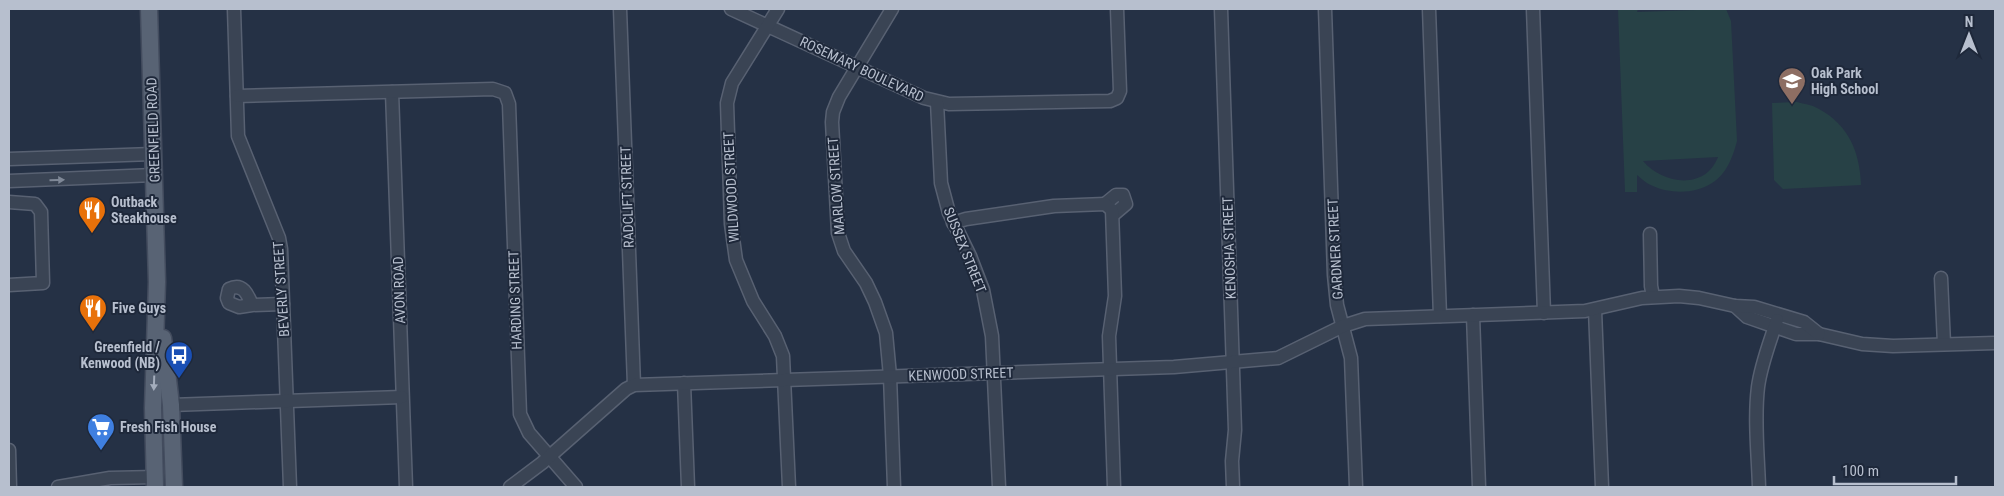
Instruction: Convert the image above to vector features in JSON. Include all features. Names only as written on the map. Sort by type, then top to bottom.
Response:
[{"type":"main road","name":"GREENFIELD ROAD","points":[[149,9],[157,282],[153,408],[155,482]]},
{"type":"main road","name":"GREENFIELD ROAD","points":[[157,282],[171,405],[174,487]]},
{"type":"street","name":"BEVERLY STREET","points":[[234,9],[238,136],[279,238],[290,487]]},
{"type":"street","name":"RADCLIFT STREET","points":[[620,9],[634,385]]},
{"type":"street","name":"ROSEMARY BOULEVARD","points":[[731,9],[920,96],[949,104],[1110,101],[1117,98],[1120,91],[1117,9]]},
{"type":"street","name":"WILDWOOD STREET","points":[[778,9],[732,83],[728,95],[731,224],[734,249],[742,278],[756,306],[780,344],[784,356],[789,487]]},
{"type":"street","name":"MARLOW STREET","points":[[892,9],[839,97],[834,112],[838,233],[844,251],[866,284],[882,318],[886,333],[890,376],[894,487]]},
{"type":"street","name":"KENOSHA STREET","points":[[1221,9],[1235,430],[1232,461],[1233,487]]},
{"type":"street","name":"GARDNER STREET","points":[[1325,9],[1334,275],[1336,299],[1351,358],[1356,487]]},
{"type":"street","points":[[1429,9],[1440,316]]},
{"type":"street","points":[[1534,9],[1544,313]]},
{"type":"street","name":"HARDING STREET","points":[[392,92],[493,89],[505,93],[509,104],[519,408],[524,426],[576,487]]},
{"type":"street","points":[[237,96],[392,92]]},
{"type":"street","name":"AVON ROAD","points":[[392,92],[406,487]]},
{"type":"street","name":"SUSSEX STREET","points":[[937,102],[940,183],[953,223],[970,256],[983,290],[992,336],[999,487]]},
{"type":"street","points":[[9,159],[153,154]]},
{"type":"street","points":[[29,159],[30,181]]},
{"type":"street","points":[[9,181],[154,176]]},
{"type":"street","points":[[1105,204],[1116,194],[1123,195],[1126,204],[1113,215]]},
{"type":"street","points":[[9,202],[35,204],[41,212],[43,283],[9,285]]},
{"type":"street","points":[[953,223],[966,219],[1054,206],[1105,204],[1109,206],[1113,215],[1115,296],[1109,332],[1114,487]]},
{"type":"street","points":[[1650,234],[1651,286],[1653,296]]},
{"type":"street","points":[[1941,278],[1944,344]]},
{"type":"street","points":[[1602,487],[1595,310],[1653,296],[1700,298],[1735,306],[1754,307],[1779,314],[1804,322],[1819,334]]},
{"type":"street","points":[[252,305],[283,304]]},
{"type":"street","points":[[1735,306],[1747,317],[1796,334],[1819,334],[1873,346],[1995,343]]},
{"type":"street","name":"KENWOOD STREET","points":[[634,385],[1174,367],[1233,363],[1278,358],[1343,326],[1372,318],[1595,310]]},
{"type":"street","points":[[1759,487],[1758,386],[1779,314]]},
{"type":"street","points":[[1473,315],[1479,487]]},
{"type":"street","points":[[684,384],[688,487]]},
{"type":"street","points":[[510,487],[550,456],[626,389],[634,385]]},
{"type":"street","points":[[171,405],[402,397]]},
{"type":"street","points":[[9,450],[10,487]]},
{"type":"street","points":[[58,487],[110,478],[155,482]]},
{"type":"green space","points":[[1618,9],[1638,9],[1637,12],[1726,9],[1731,21],[1737,141],[1729,164],[1722,175],[1706,187],[1683,192],[1660,189],[1637,175],[1637,192],[1625,192]],"holes":[[[1718,157],[1712,168],[1694,179],[1672,179],[1651,169],[1643,161]]]},
{"type":"green space","points":[[1797,102],[1819,109],[1838,123],[1845,132],[1855,151],[1861,185],[1783,189],[1774,180],[1772,103]]},
{"type":"place","name":"Oak Park High School","points":[[1792,105]]},
{"type":"place","name":"Outback Steakhouse","points":[[92,234]]},
{"type":"place","name":"Five Guys","points":[[93,332]]},
{"type":"place","name":"Greenfield / Kenwood (NB)","points":[[179,379]]},
{"type":"place","name":"Fresh Fish House","points":[[101,451]]}]
